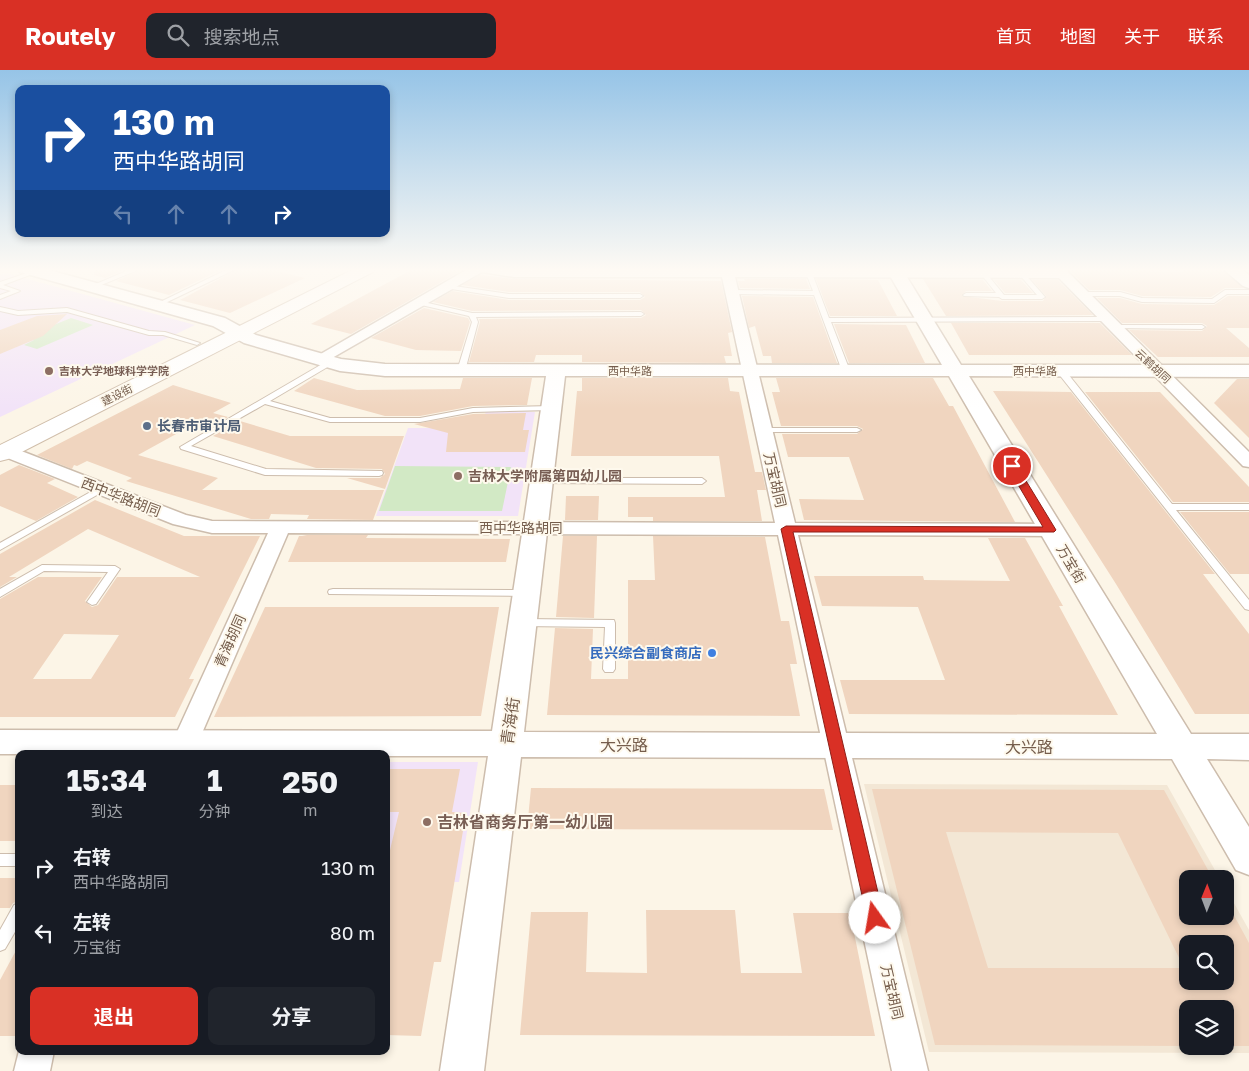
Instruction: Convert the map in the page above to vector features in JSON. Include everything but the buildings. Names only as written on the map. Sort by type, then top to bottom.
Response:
[{"type":"main road","name":"建设街","points":[[2,448],[260,316]]},
{"type":"main road","name":"建设街","points":[[2,448],[197,343],[234,330],[265,316]]},
{"type":"street","name":"西中华路","points":[[196,316],[219,322],[250,339],[326,360],[385,370],[1249,372]]},
{"type":"street","points":[[326,360],[398,316]]},
{"type":"street","name":"万宝胡同","points":[[738,316],[910,1071]]},
{"type":"street","name":"云鹤胡同","points":[[1103,316],[1249,462]]},
{"type":"street","name":"万宝街","points":[[923,318],[1249,859]]},
{"type":"street","name":"青海街","points":[[462,1071],[556,371]]},
{"type":"street","name":"西中华路胡同","points":[[2,448],[101,489],[199,526],[280,528],[1050,530]]},
{"type":"street","name":"青海胡同","points":[[182,749],[280,528]]},
{"type":"street","name":"大兴路","points":[[0,742],[182,749],[507,745],[1249,747]]},
{"type":"street","points":[[32,1071],[36,1055]]},
{"type":"lane","points":[[87,316],[148,333],[163,333],[197,343]]},
{"type":"lane","points":[[461,371],[475,322],[472,316]]},
{"type":"lane","points":[[825,316],[846,371]]},
{"type":"lane","points":[[827,320],[910,320],[923,318],[1202,327]]},
{"type":"lane","points":[[326,360],[263,401],[184,447],[265,472],[379,473]]},
{"type":"lane","points":[[1061,372],[1249,607]]},
{"type":"lane","points":[[263,401],[330,420],[420,420],[473,410],[552,408]]},
{"type":"lane","points":[[764,430],[857,430]]},
{"type":"lane","points":[[542,481],[702,481]]},
{"type":"lane","points":[[0,547],[101,489]]},
{"type":"lane","points":[[1169,507],[1249,507]]},
{"type":"lane","points":[[0,594],[42,568],[115,568],[92,602]]},
{"type":"lane","points":[[333,592],[525,608],[610,623],[608,669]]},
{"type":"lane","points":[[0,860],[15,860]]},
{"type":"lane","points":[[0,944],[15,917]]},
{"type":"shaded area","name":"吉林大学地球科学学院","points":[[0,316],[161,316],[195,325],[0,417]]},
{"type":"shaded area","name":"吉林大学附属第四幼儿园","points":[[486,411],[535,412],[518,516],[376,516],[408,428],[482,428]]},
{"type":"shaded area","name":"吉林省商务厅第一幼儿园","points":[[390,762],[478,762],[459,882],[390,882]]},
{"type":"shaded area","points":[[864,784],[1167,785],[1215,870],[1179,870],[1179,925],[1234,925],[1234,903],[1249,930],[1249,1053],[1234,1053],[1234,1000],[1179,1000],[1179,1053],[929,1052]]},
{"type":"green space","points":[[71,318],[93,325],[37,349],[24,345],[34,340],[24,337]]},
{"type":"green space","points":[[395,466],[511,467],[502,511],[379,511]]},
{"type":"place","name":"吉林大学地球科学学院","points":[[49,371]]},
{"type":"place","name":"长春市审计局","points":[[147,426]]},
{"type":"place","name":"吉林大学附属第四幼儿园","points":[[458,476]]},
{"type":"place","name":"民兴综合副食商店","points":[[712,653]]},
{"type":"place","name":"吉林省商务厅第一幼儿园","points":[[427,822]]},
{"type":"route","points":[[875,918],[786,529],[1050,530],[1012,466]]}]
